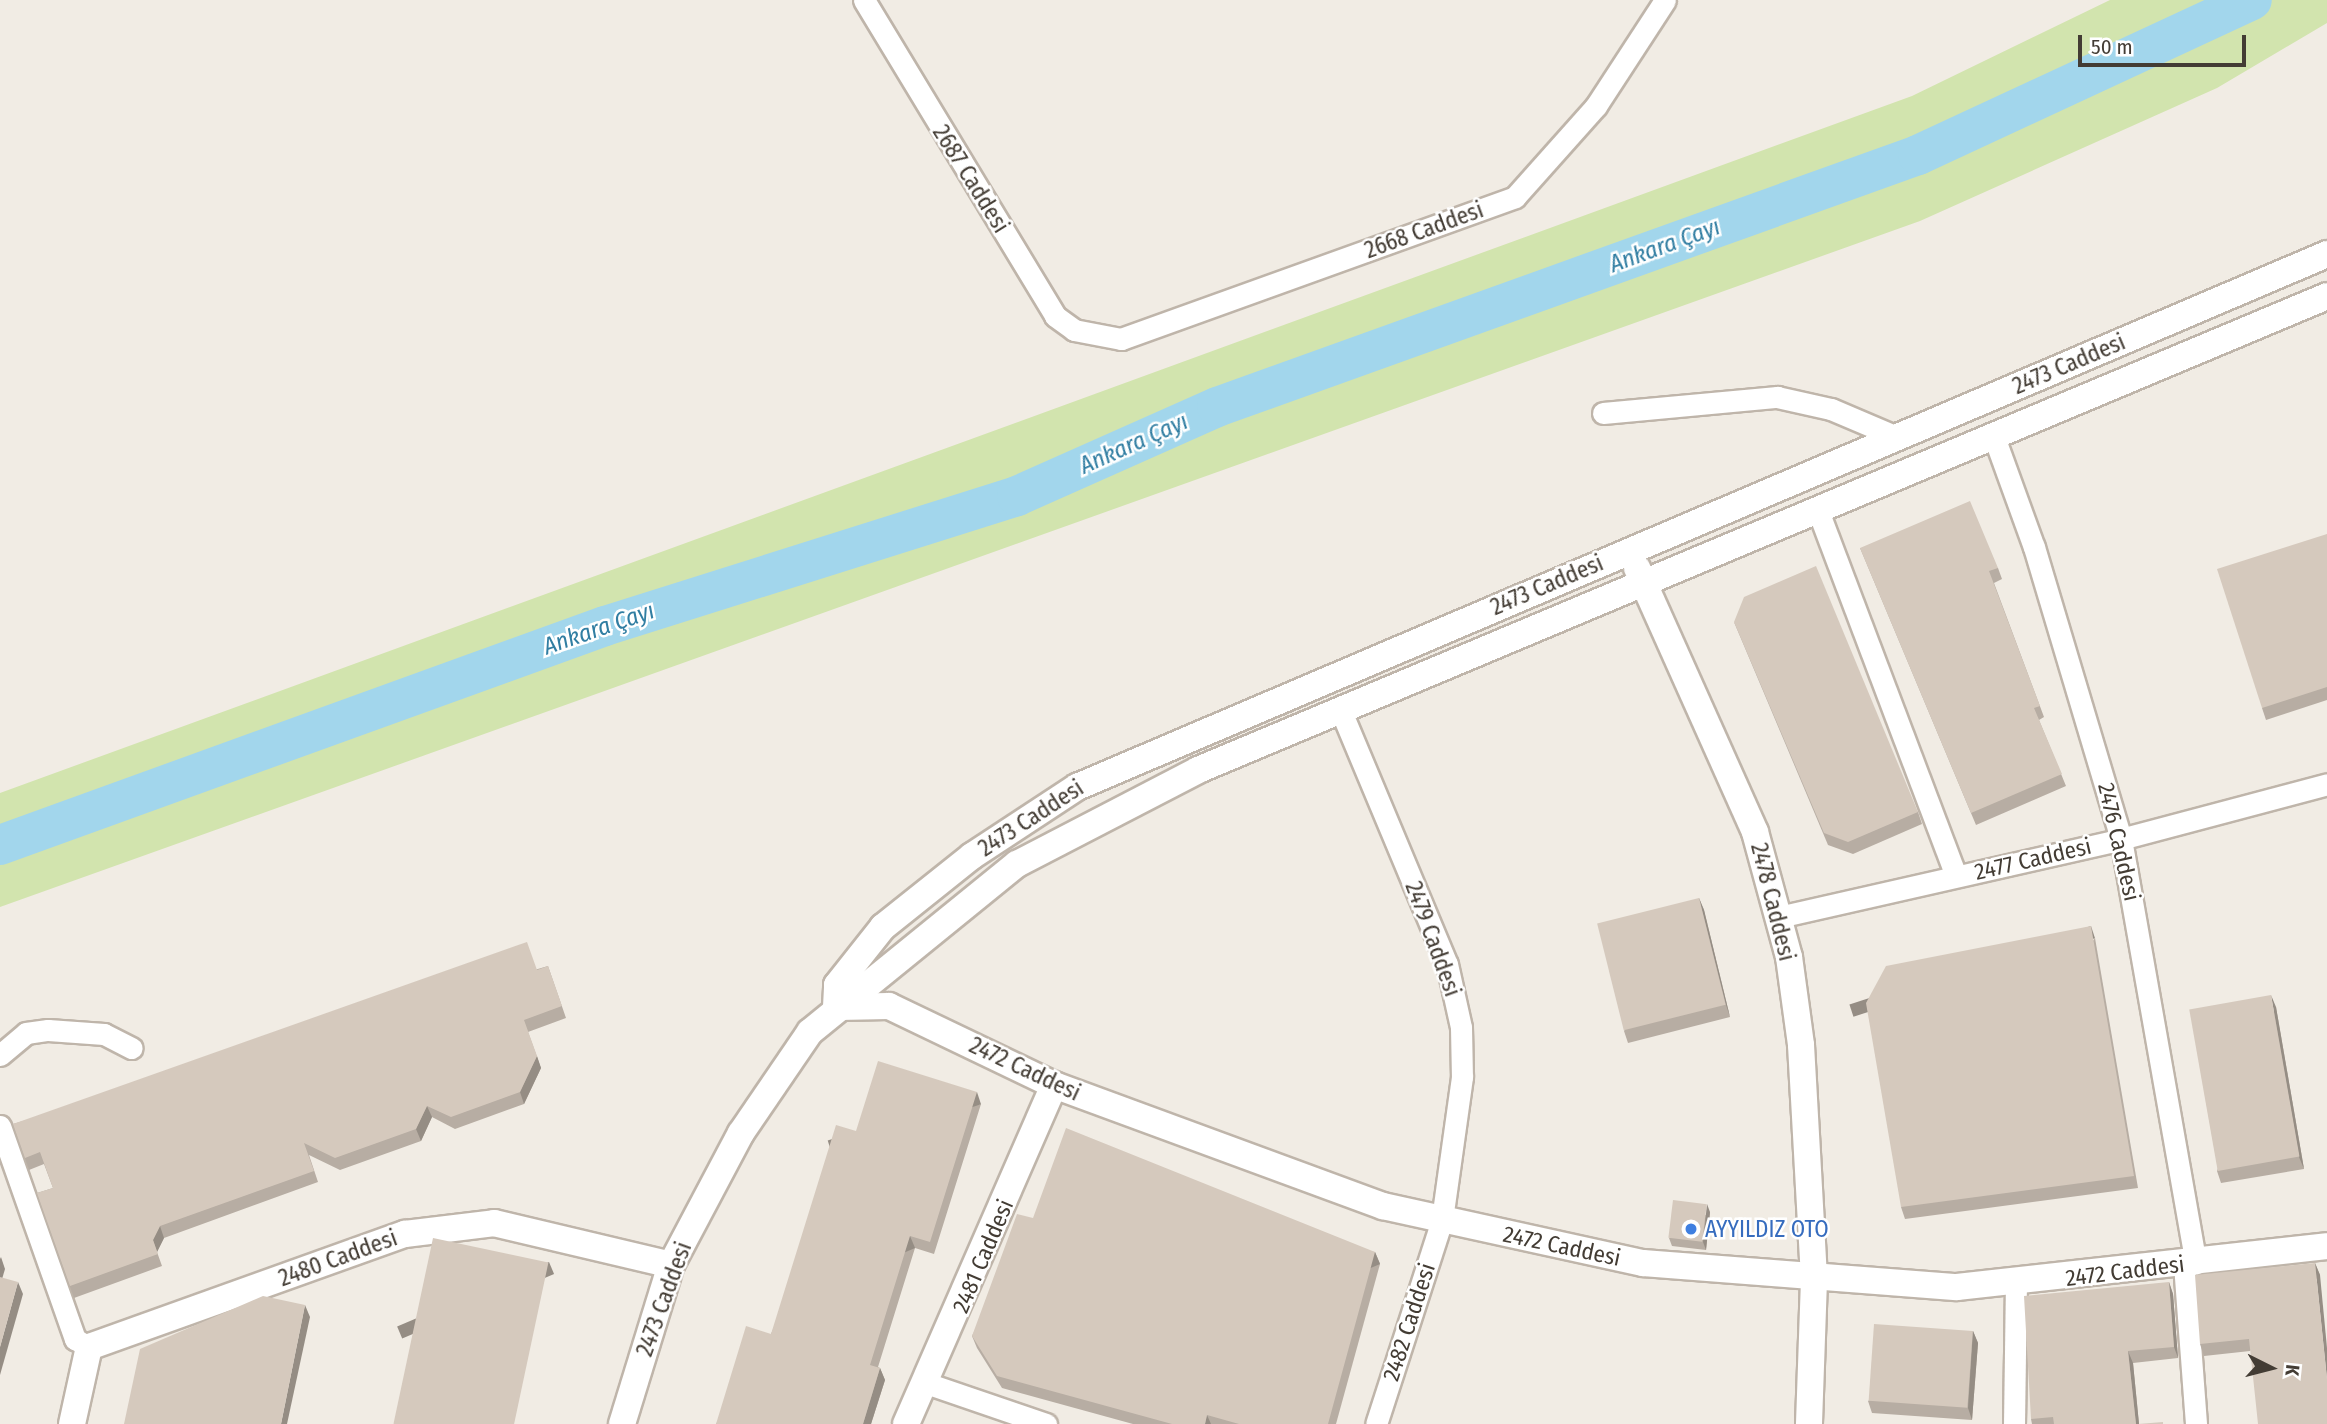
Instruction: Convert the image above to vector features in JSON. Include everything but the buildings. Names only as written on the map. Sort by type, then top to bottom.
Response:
[{"type":"street","name":"2687 Caddesi","points":[[864,0],[1055,316],[1097,337]]},
{"type":"street","name":"2668 Caddesi","points":[[1097,337],[1121,339],[1515,197],[1596,106],[1665,0]]},
{"type":"street","name":"2473 Caddesi","points":[[836,1007],[837,985],[883,927],[972,856],[1077,787],[2327,254]]},
{"type":"street","name":"2473 Caddesi","points":[[622,1424],[671,1265],[741,1133],[815,1025],[990,884],[1064,836],[1198,770],[2327,296]]},
{"type":"street","points":[[1602,413],[1776,397],[1831,409],[1897,437]]},
{"type":"street","name":"2476 Caddesi","points":[[1993,434],[2034,547],[2122,839],[2190,1263],[2196,1424]]},
{"type":"street","points":[[1817,508],[1956,876]]},
{"type":"street","name":"2478 Caddesi","points":[[1629,550],[1755,832],[1779,917],[1801,1045],[1814,1280],[1809,1424]]},
{"type":"street","name":"2479 Caddesi","points":[[1341,711],[1455,990],[1462,1077],[1442,1220]]},
{"type":"street","name":"2477 Caddesi","points":[[1779,917],[2122,839],[2327,784]]},
{"type":"street","name":"2472 Caddesi","points":[[836,1007],[889,1006],[1054,1085],[1216,1149],[1442,1220],[1643,1263],[1814,1280],[2016,1284],[2327,1246]]},
{"type":"street","points":[[0,1055],[26,1033],[48,1030],[104,1034],[132,1048]]},
{"type":"street","name":"2481 Caddesi","points":[[906,1424],[1054,1085]]},
{"type":"street","points":[[0,1126],[75,1339],[89,1347],[72,1424]]},
{"type":"street","name":"2482 Caddesi","points":[[1376,1424],[1442,1220]]},
{"type":"street","name":"2480 Caddesi","points":[[89,1347],[446,1225],[494,1223],[671,1265]]},
{"type":"street","points":[[2014,1424],[2016,1284]]},
{"type":"street","points":[[926,1383],[1046,1424]]},
{"type":"green space","points":[[2110,0],[2327,0],[2327,23],[2217,88],[1920,221],[0,907],[0,793],[1912,96]]},
{"type":"waterway","name":"Ankara Çayı","points":[[0,845],[605,626],[1017,496],[1217,407],[1918,155],[2252,0]]},
{"type":"place","name":"AYYILDIZ OTO","points":[[1691,1229]]}]
